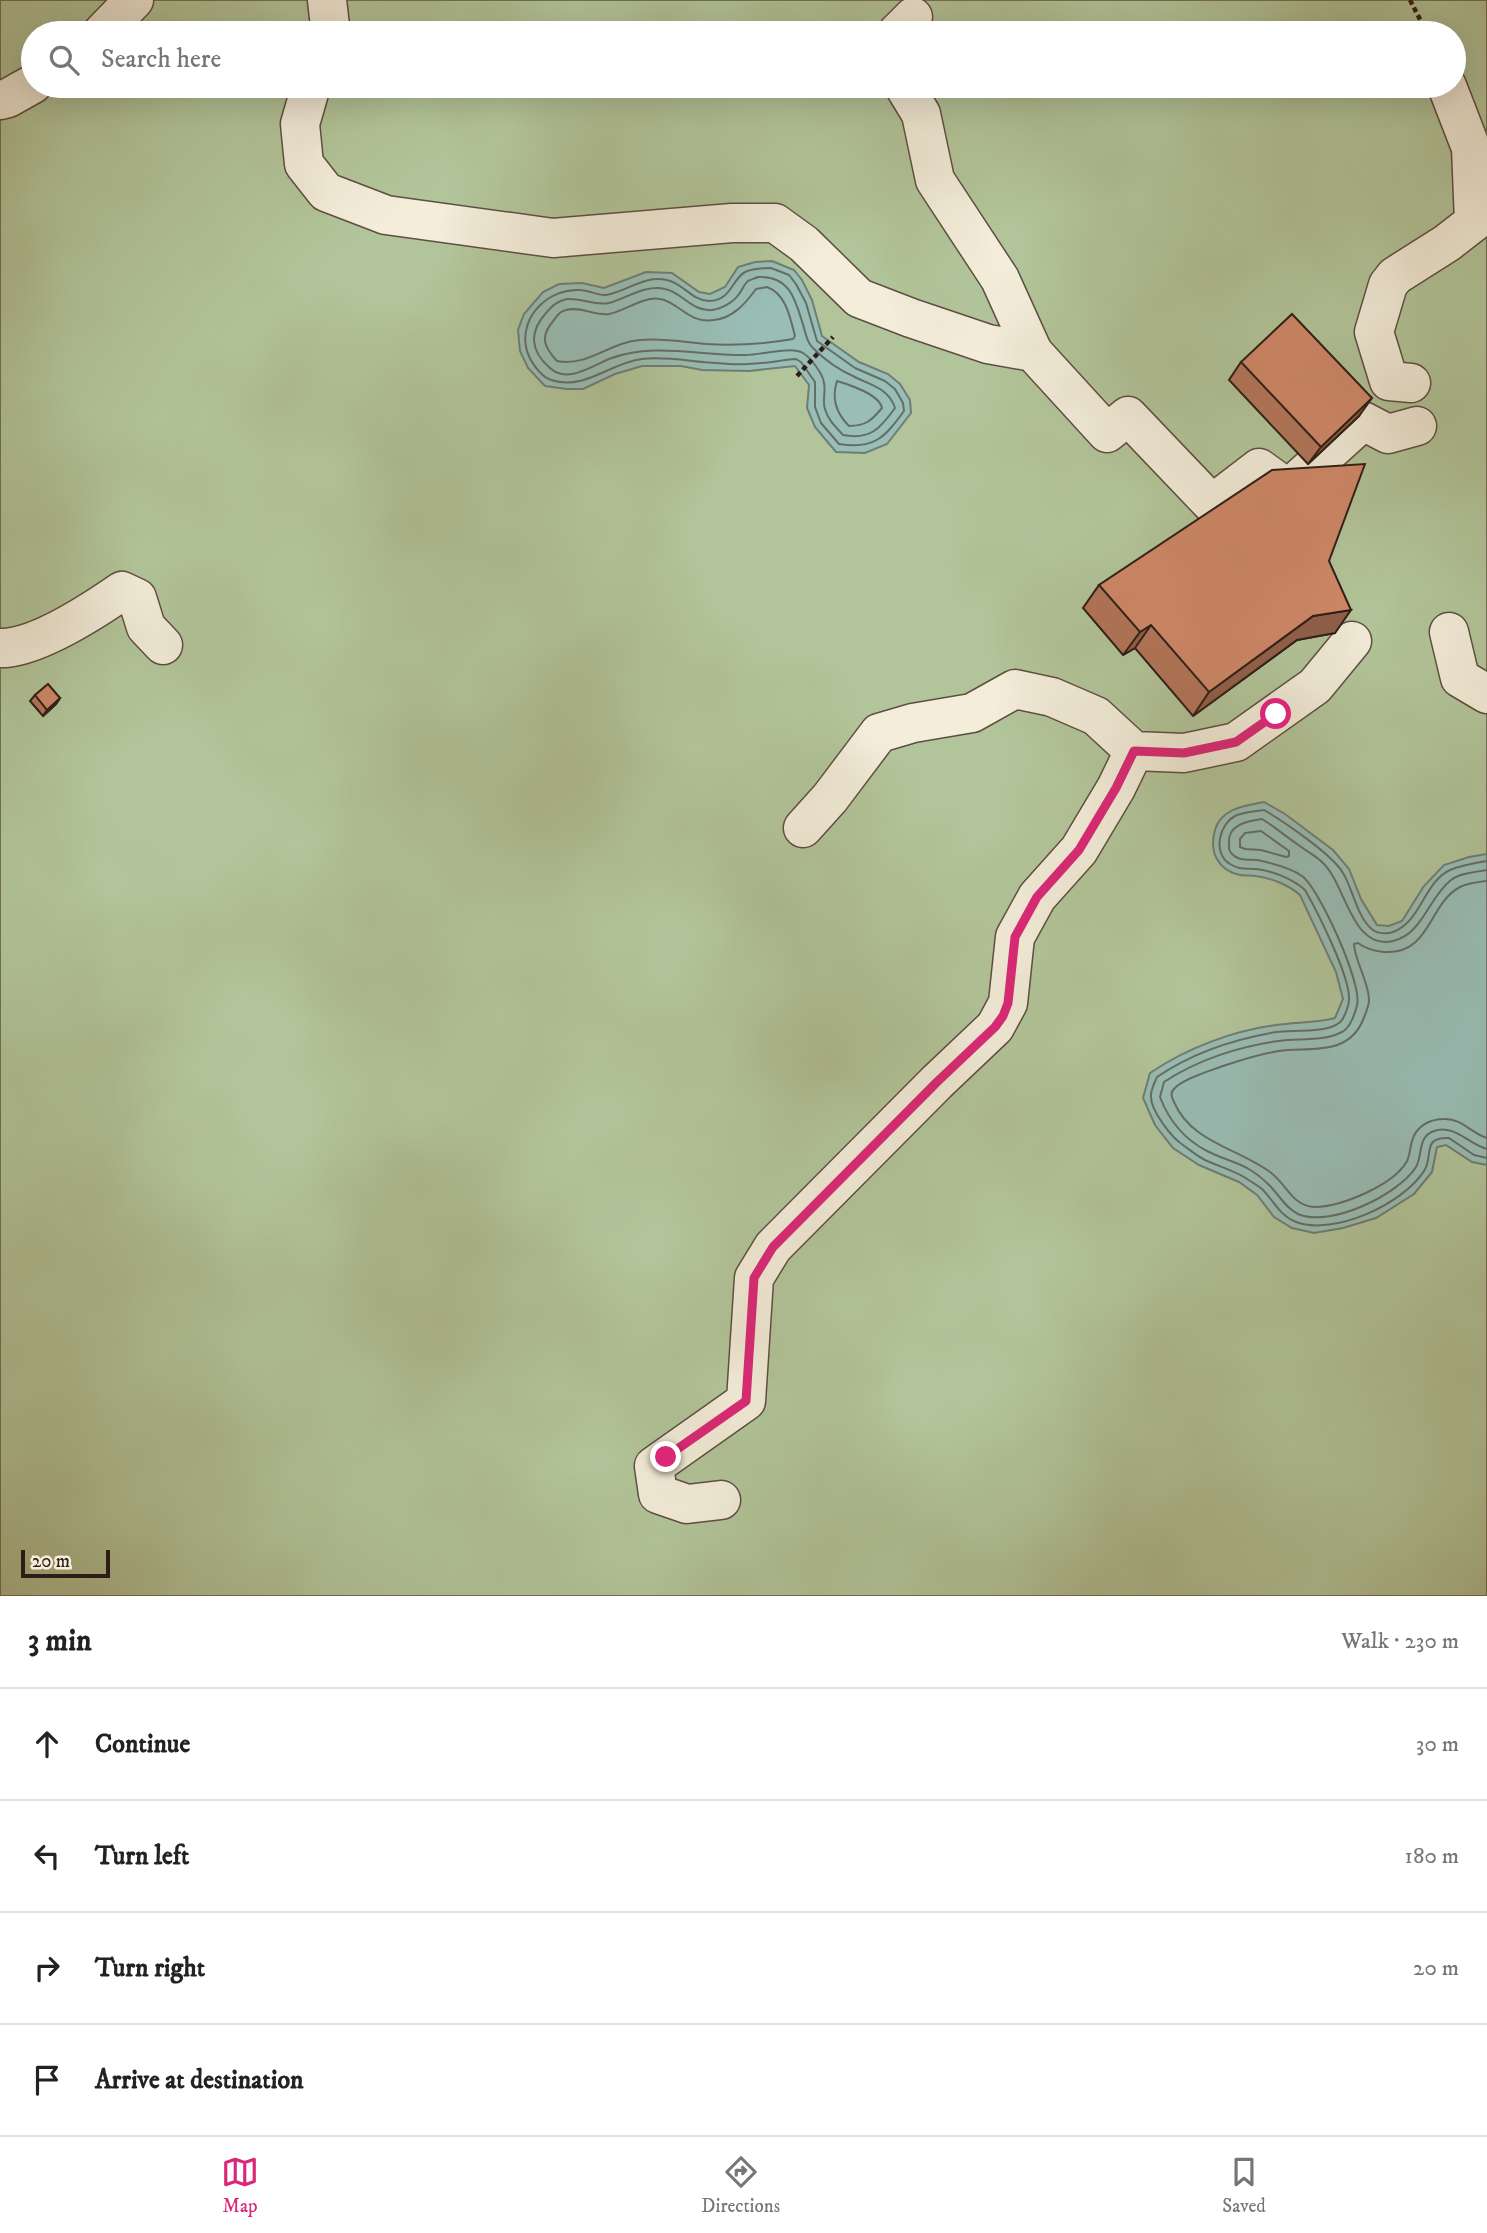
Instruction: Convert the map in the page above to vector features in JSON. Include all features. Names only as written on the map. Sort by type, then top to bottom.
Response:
[{"type":"lane","points":[[114,21],[134,0]]},
{"type":"lane","points":[[327,0],[329,21]]},
{"type":"lane","points":[[0,100],[21,91]]},
{"type":"lane","points":[[308,98],[300,124],[304,164],[326,192],[386,215],[553,239],[732,223],[775,223],[804,244],[859,298],[988,344],[1033,352]]},
{"type":"lane","points":[[911,98],[921,114],[935,180],[1000,279],[1033,352],[1107,433],[1128,416],[1212,504],[1259,468],[1288,489],[1363,421],[1388,434],[1417,426]]},
{"type":"lane","points":[[1410,383],[1389,381],[1374,332],[1388,285],[1395,276],[1447,243],[1474,222],[1471,148],[1452,98]]},
{"type":"lane","points":[[0,648],[13,648],[79,620],[122,591],[137,598],[146,627],[163,645]]},
{"type":"lane","points":[[1449,632],[1460,678],[1487,694]]},
{"type":"lane","points":[[803,828],[830,798],[879,733],[913,723],[972,713],[1015,689],[1052,697],[1096,716],[1134,751],[1184,753],[1236,742],[1315,686],[1352,641]]},
{"type":"lane","points":[[721,1500],[687,1504],[658,1494],[654,1466],[746,1401],[754,1278],[773,1247],[1003,1016],[1008,1003],[1015,937],[1037,897],[1079,850],[1116,788],[1134,751]]},
{"type":"path","points":[[1410,0],[1421,21]]},
{"type":"path","points":[[797,376],[833,337]]},
{"type":"green space","points":[[0,0],[1487,0],[1487,1596],[0,1596]]},
{"type":"water","points":[[772,261],[794,270],[802,280],[812,300],[822,336],[859,362],[888,374],[900,384],[910,400],[911,413],[887,444],[865,453],[836,452],[815,427],[807,408],[809,385],[795,366],[749,371],[642,366],[615,374],[583,389],[567,389],[545,386],[528,368],[520,351],[518,330],[524,314],[543,292],[559,284],[582,283],[604,288],[646,272],[672,273],[699,292],[710,294],[725,287],[738,267]]},
{"type":"water","points":[[1264,802],[1285,814],[1333,850],[1349,869],[1361,899],[1377,925],[1389,926],[1402,921],[1424,886],[1444,865],[1487,854],[1487,1165],[1472,1162],[1446,1145],[1437,1147],[1432,1172],[1414,1194],[1376,1218],[1314,1233],[1292,1228],[1274,1217],[1257,1195],[1239,1182],[1199,1165],[1173,1148],[1155,1125],[1143,1098],[1150,1073],[1179,1056],[1210,1042],[1243,1032],[1335,1018],[1343,999],[1336,972],[1300,895],[1274,880],[1240,875],[1226,869],[1214,852],[1215,830],[1223,817],[1235,809]]},
{"type":"building","points":[[1292,314],[1372,398],[1321,447],[1241,362]]},
{"type":"building","points":[[1365,464],[1329,561],[1351,610],[1313,616],[1209,692],[1151,625],[1140,632],[1099,585],[1272,470]]},
{"type":"building","points":[[48,684],[60,698],[47,710],[35,695]]},
{"type":"route","points":[[666,1457],[746,1401],[754,1278],[773,1247],[1003,1016],[1008,1003],[1015,937],[1037,897],[1079,850],[1116,788],[1134,751],[1184,753],[1236,742],[1276,714]]}]
